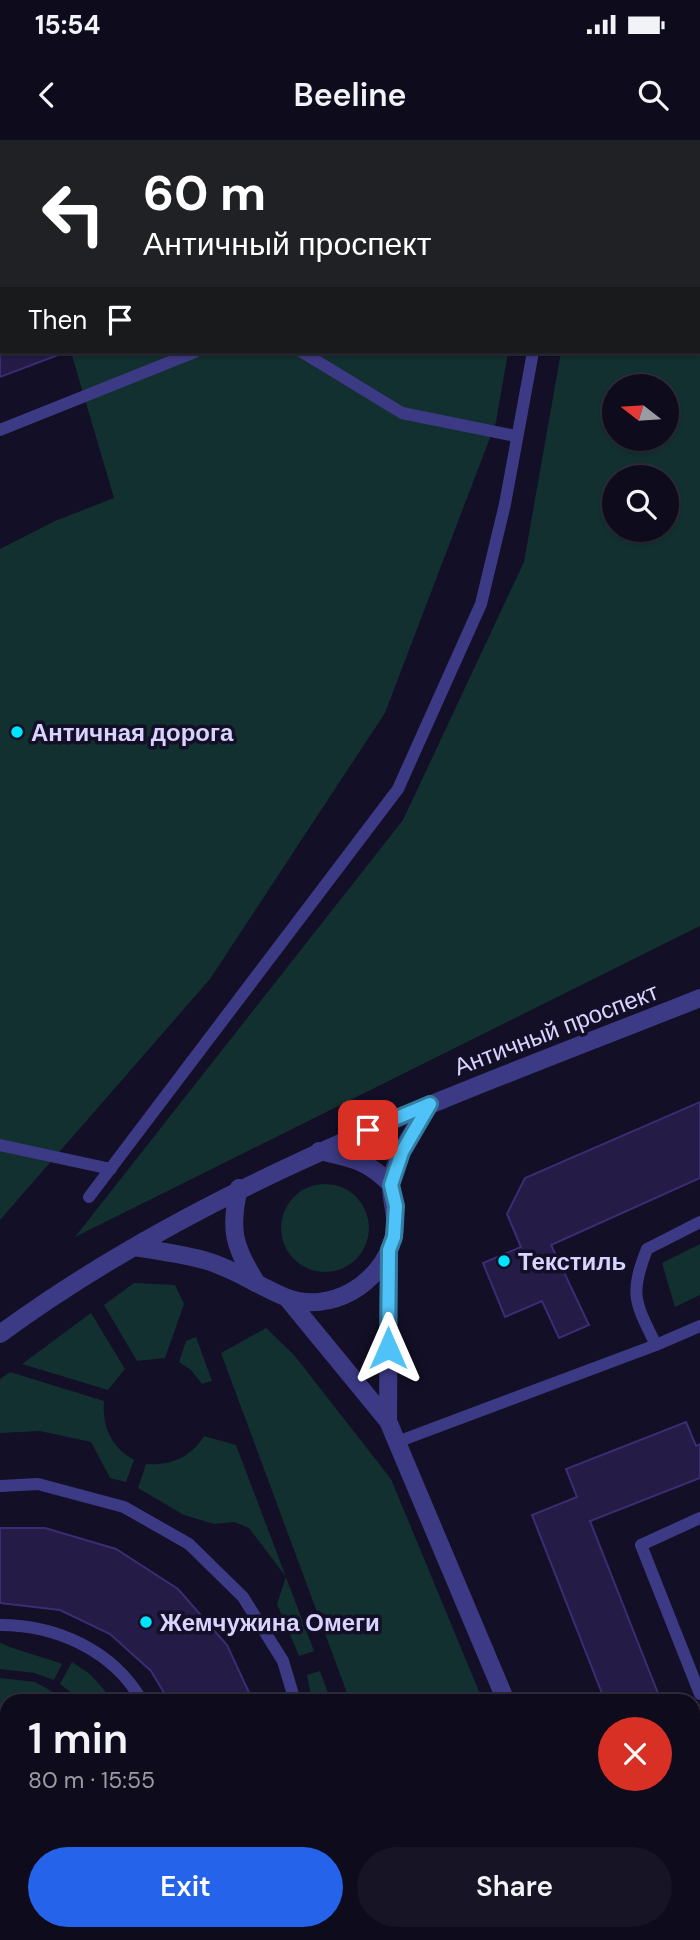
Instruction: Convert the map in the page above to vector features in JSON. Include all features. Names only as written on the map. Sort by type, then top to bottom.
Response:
[{"type":"street","name":"Античный проспект","points":[[0,1334],[77,1279],[239,1188],[430,1104],[700,998]]},
{"type":"street","points":[[391,1185],[402,1152],[430,1104]]},
{"type":"street","points":[[134,1247],[208,1261],[288,1298],[324,1302],[353,1292],[376,1275],[394,1237],[396,1206],[391,1185],[376,1168],[319,1151]]},
{"type":"street","points":[[239,1188],[233,1212],[234,1234],[239,1255],[256,1282]]},
{"type":"street","points":[[388,1421],[389,1250]]},
{"type":"street","points":[[288,1298],[388,1421],[503,1694]]},
{"type":"lane","points":[[0,430],[190,354]]},
{"type":"lane","points":[[305,354],[402,413],[516,436]]},
{"type":"lane","points":[[89,1197],[398,789],[481,604],[505,503],[533,354]]},
{"type":"lane","points":[[0,1145],[111,1169]]},
{"type":"lane","points":[[656,1345],[636,1305],[635,1278],[647,1249],[700,1222]]},
{"type":"lane","points":[[397,1441],[656,1345],[700,1326]]},
{"type":"lane","points":[[0,1486],[38,1484],[124,1507],[189,1544],[243,1597],[282,1661],[293,1694]]},
{"type":"lane","points":[[700,1518],[641,1545],[700,1694]]},
{"type":"lane","points":[[0,1625],[27,1625],[68,1636],[104,1657],[138,1694]]},
{"type":"green space","points":[[72,354],[508,354],[496,422],[385,713],[210,979],[0,1220],[0,549],[55,521],[114,498]]},
{"type":"green space","points":[[561,354],[700,354],[700,926],[75,1237],[403,820],[524,562]]},
{"type":"green space","points":[[325,1184],[342,1188],[356,1197],[365,1211],[369,1228],[365,1245],[356,1259],[342,1268],[325,1272],[308,1268],[294,1259],[285,1245],[281,1228],[285,1211],[294,1197],[308,1188]]},
{"type":"green space","points":[[700,1244],[700,1295],[675,1307],[662,1263]]},
{"type":"green space","points":[[134,1283],[175,1285],[184,1304],[165,1358],[137,1361],[104,1305]]},
{"type":"green space","points":[[91,1313],[125,1369],[108,1390],[22,1364]]},
{"type":"green space","points":[[266,1328],[294,1355],[391,1479],[480,1694],[347,1694],[221,1353]]},
{"type":"green space","points":[[196,1337],[212,1381],[202,1384],[191,1370],[179,1362],[186,1341]]},
{"type":"green space","points":[[10,1372],[104,1401],[105,1419],[110,1435],[119,1449],[134,1460],[126,1482],[110,1478],[91,1442],[40,1431],[0,1433],[0,1379]]},
{"type":"green space","points":[[204,1436],[236,1445],[286,1577],[249,1528],[234,1522],[214,1524],[184,1515],[138,1488],[146,1464],[180,1459],[193,1450]]},
{"type":"green space","points":[[286,1577],[314,1651],[299,1656],[277,1604]]},
{"type":"green space","points":[[0,1643],[62,1664],[54,1680],[34,1673],[0,1669]]},
{"type":"green space","points":[[72,1662],[90,1674],[108,1694],[73,1694],[60,1684]]},
{"type":"green space","points":[[320,1671],[328,1694],[311,1694],[307,1675]]},
{"type":"green space","points":[[0,1678],[35,1682],[56,1694],[0,1694]]},
{"type":"building","points":[[0,354],[61,354],[0,377]]},
{"type":"building","points":[[700,1102],[700,1178],[551,1245],[589,1325],[559,1338],[542,1301],[505,1317],[483,1263],[521,1247],[507,1214],[525,1178]]},
{"type":"building","points":[[686,1422],[696,1446],[700,1444],[700,1478],[590,1521],[658,1694],[602,1694],[532,1515],[577,1497],[566,1469]]},
{"type":"building","name":"Жемчужина Омеги","points":[[0,1528],[45,1528],[116,1549],[178,1589],[227,1645],[250,1694],[165,1694],[151,1671],[110,1634],[60,1610],[0,1603]]},
{"type":"place","name":"Античная дорога","points":[[17,732]]},
{"type":"place","name":"Текстиль","points":[[504,1261]]},
{"type":"place","name":"Жемчужина Омеги","points":[[146,1622]]},
{"type":"route","points":[[368,1130],[430,1104],[402,1152],[391,1185],[396,1206],[394,1237],[389,1250],[388,1348]]}]
